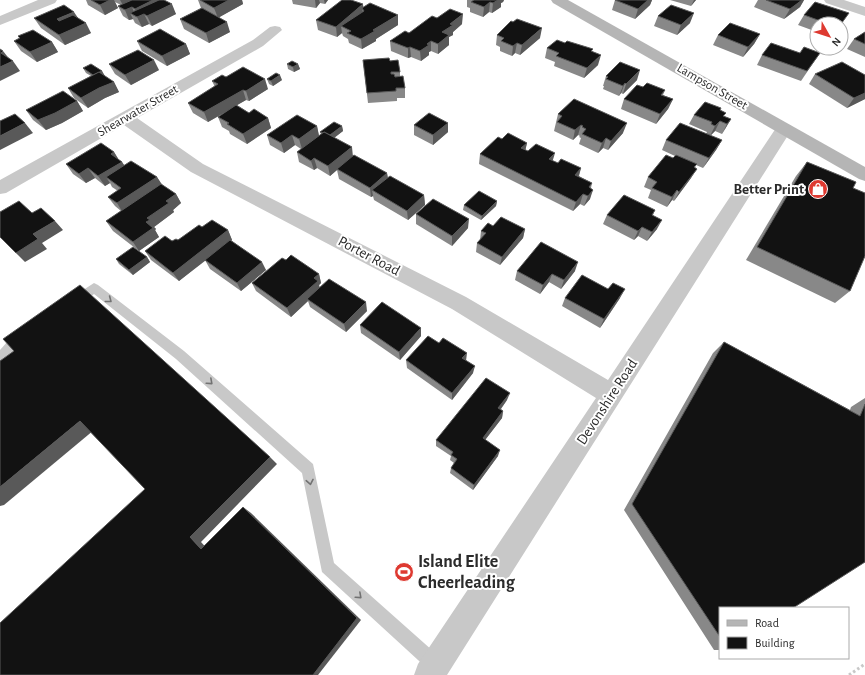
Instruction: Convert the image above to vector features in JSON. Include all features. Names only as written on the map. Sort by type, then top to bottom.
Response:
[{"type":"main road","name":"Lampson Street","points":[[558,0],[865,175]]},
{"type":"street","points":[[0,22],[50,0]]},
{"type":"street","points":[[830,0],[865,12]]},
{"type":"street","name":"Shearwater Street","points":[[0,188],[258,43],[274,30]]},
{"type":"street","name":"Porter Road","points":[[125,118],[197,168],[459,303],[612,395]]},
{"type":"street","name":"Devonshire Road","points":[[432,670],[784,129]]},
{"type":"lane","points":[[62,310],[94,288],[180,355],[308,469],[327,567],[432,670]]},
{"type":"lane","points":[[0,359],[12,345],[31,332]]},
{"type":"path","points":[[849,675],[865,664]]},
{"type":"building","points":[[91,0],[110,0],[100,5]]},
{"type":"building","points":[[132,0],[153,0],[135,9],[132,7],[125,10],[118,6]]},
{"type":"building","points":[[159,0],[164,0],[172,4],[147,16],[144,14],[137,17],[130,13]]},
{"type":"building","points":[[200,0],[229,0],[214,8]]},
{"type":"building","points":[[342,0],[351,0],[363,4],[336,27],[316,20]]},
{"type":"building","points":[[474,0],[498,0],[493,3],[490,2],[484,7],[471,2]]},
{"type":"building","points":[[615,0],[648,0],[638,9]]},
{"type":"building","points":[[766,0],[802,0],[790,9]]},
{"type":"building","points":[[815,2],[849,13],[847,16],[809,17],[804,15]]},
{"type":"building","points":[[370,3],[398,15],[361,39],[347,33],[351,31],[341,26],[364,11],[362,8]]},
{"type":"building","points":[[64,5],[74,12],[57,19],[59,21],[73,15],[86,23],[59,35],[34,18]]},
{"type":"building","points":[[671,5],[694,13],[681,25],[658,16]]},
{"type":"building","points":[[202,8],[227,22],[206,33],[180,19]]},
{"type":"building","points":[[450,9],[463,14],[450,24],[453,25],[442,32],[449,35],[438,44],[431,41],[427,44],[429,45],[420,51],[390,41],[405,31],[409,33],[432,16],[437,18]]},
{"type":"building","points":[[517,19],[542,28],[522,45],[517,43],[513,46],[501,41],[504,38],[497,35],[511,21],[513,22]]},
{"type":"building","points":[[730,23],[760,34],[748,47],[718,35]]},
{"type":"building","points":[[160,29],[186,44],[162,56],[137,41]]},
{"type":"building","points":[[33,30],[52,42],[30,52],[14,41],[20,38],[18,36]]},
{"type":"building","points":[[865,32],[865,44],[854,39]]},
{"type":"building","points":[[557,40],[565,43],[567,41],[593,49],[591,51],[601,55],[587,68],[556,56],[559,53],[547,48]]},
{"type":"building","points":[[771,43],[800,53],[804,47],[809,49],[809,56],[818,56],[807,71],[762,55]]},
{"type":"building","points":[[0,49],[3,51],[1,53],[13,61],[0,67]]},
{"type":"building","points":[[138,50],[154,60],[125,75],[109,64]]},
{"type":"building","points":[[389,58],[390,61],[398,60],[400,72],[391,72],[391,74],[394,74],[395,77],[403,76],[405,88],[396,88],[396,91],[367,93],[363,60]]},
{"type":"building","points":[[292,61],[298,64],[293,67],[287,64]]},
{"type":"building","points":[[620,62],[640,70],[623,86],[606,79],[608,77],[606,76]]},
{"type":"building","points":[[842,62],[865,75],[865,93],[854,98],[815,74]]},
{"type":"building","points":[[91,64],[102,71],[93,75],[83,68]]},
{"type":"building","points":[[243,67],[265,79],[246,91],[243,90],[204,112],[188,103],[218,84],[212,81],[222,75],[226,77]]},
{"type":"building","points":[[99,72],[114,82],[81,98],[68,88]]},
{"type":"building","points":[[276,73],[280,75],[271,81],[267,79]]},
{"type":"building","points":[[647,83],[665,90],[661,95],[673,99],[660,114],[624,99],[637,85],[643,87]]},
{"type":"building","points":[[63,91],[77,101],[38,120],[26,110]]},
{"type":"building","points":[[574,99],[627,123],[611,141],[606,138],[602,143],[582,134],[586,129],[581,125],[575,130],[557,122],[562,116],[558,114]]},
{"type":"building","points":[[705,102],[721,108],[720,110],[726,113],[723,116],[731,119],[727,124],[720,121],[715,126],[711,124],[712,122],[694,115]]},
{"type":"building","points":[[236,105],[249,113],[254,109],[268,118],[243,134],[227,124],[229,123],[218,117]]},
{"type":"building","points":[[429,113],[448,123],[433,135],[414,125]]},
{"type":"building","points":[[15,114],[25,123],[0,136],[0,121]]},
{"type":"building","points":[[297,115],[317,126],[299,139],[292,135],[281,143],[267,135]]},
{"type":"building","points":[[334,122],[342,126],[330,135],[320,132]]},
{"type":"building","points":[[680,123],[722,140],[709,158],[666,140]]},
{"type":"building","points":[[324,132],[352,147],[328,166],[314,158],[311,161],[297,152]]},
{"type":"building","points":[[508,133],[527,143],[521,148],[528,151],[536,144],[555,153],[549,159],[558,163],[561,159],[581,168],[575,175],[592,183],[589,187],[593,190],[588,196],[583,194],[576,202],[480,154],[498,137],[502,139]]},
{"type":"building","points":[[101,143],[114,152],[111,154],[122,162],[98,176],[88,168],[79,174],[66,164]]},
{"type":"building","points":[[354,155],[387,173],[370,188],[337,169]]},
{"type":"building","points":[[666,155],[673,158],[676,155],[697,164],[694,167],[697,169],[679,192],[677,190],[672,197],[652,188],[657,182],[648,177]]},
{"type":"building","points":[[131,161],[157,177],[117,203],[108,197],[121,188],[106,177]]},
{"type":"building","points":[[807,162],[856,182],[853,188],[865,193],[865,256],[850,291],[757,247]]},
{"type":"building","points":[[390,176],[424,195],[407,211],[372,190]]},
{"type":"building","points":[[161,184],[176,194],[166,201],[169,203],[147,218],[150,220],[146,222],[153,228],[133,242],[106,221]]},
{"type":"building","points":[[479,191],[497,201],[482,216],[464,205]]},
{"type":"building","points":[[624,195],[655,210],[652,215],[662,220],[652,232],[642,227],[638,231],[607,215]]},
{"type":"building","points":[[433,199],[469,219],[452,236],[416,214]]},
{"type":"building","points":[[19,201],[32,213],[41,208],[55,221],[33,234],[38,239],[16,253],[0,237],[0,212]]},
{"type":"building","points":[[501,217],[525,229],[502,257],[477,243],[486,233],[481,231],[488,223],[493,226]]},
{"type":"building","points":[[212,220],[228,230],[173,273],[145,251],[165,236],[172,241],[176,239],[178,240],[199,225],[202,227]]},
{"type":"building","points":[[230,240],[262,262],[237,283],[205,260]]},
{"type":"building","points":[[541,242],[578,262],[564,280],[552,274],[543,285],[517,271]]},
{"type":"building","points":[[133,247],[147,257],[129,270],[116,259]]},
{"type":"building","points":[[291,255],[319,274],[314,278],[318,281],[287,308],[252,283],[282,258],[286,260]]},
{"type":"building","points":[[582,275],[608,289],[613,283],[625,289],[604,319],[565,298]]},
{"type":"building","points":[[329,279],[366,302],[344,324],[307,299]]},
{"type":"building","points":[[80,285],[270,457],[190,537],[201,549],[243,507],[357,618],[313,675],[0,675],[0,623],[145,489],[80,421],[0,487],[0,361],[14,351],[3,339]]},
{"type":"building","points":[[382,302],[421,328],[399,352],[360,325]]},
{"type":"building","points":[[428,336],[439,343],[443,338],[467,353],[462,358],[475,366],[452,393],[406,360]]},
{"type":"building","points":[[724,342],[860,416],[865,404],[865,562],[795,607],[719,607],[719,635],[632,504]]},
{"type":"building","points":[[486,378],[510,393],[498,408],[503,411],[483,438],[500,450],[474,485],[451,468],[457,459],[451,455],[453,452],[436,440]]},
{"type":"place","name":"Better Print","points":[[818,189]]},
{"type":"place","name":"Island Elite Cheerleading","points":[[404,572]]}]
